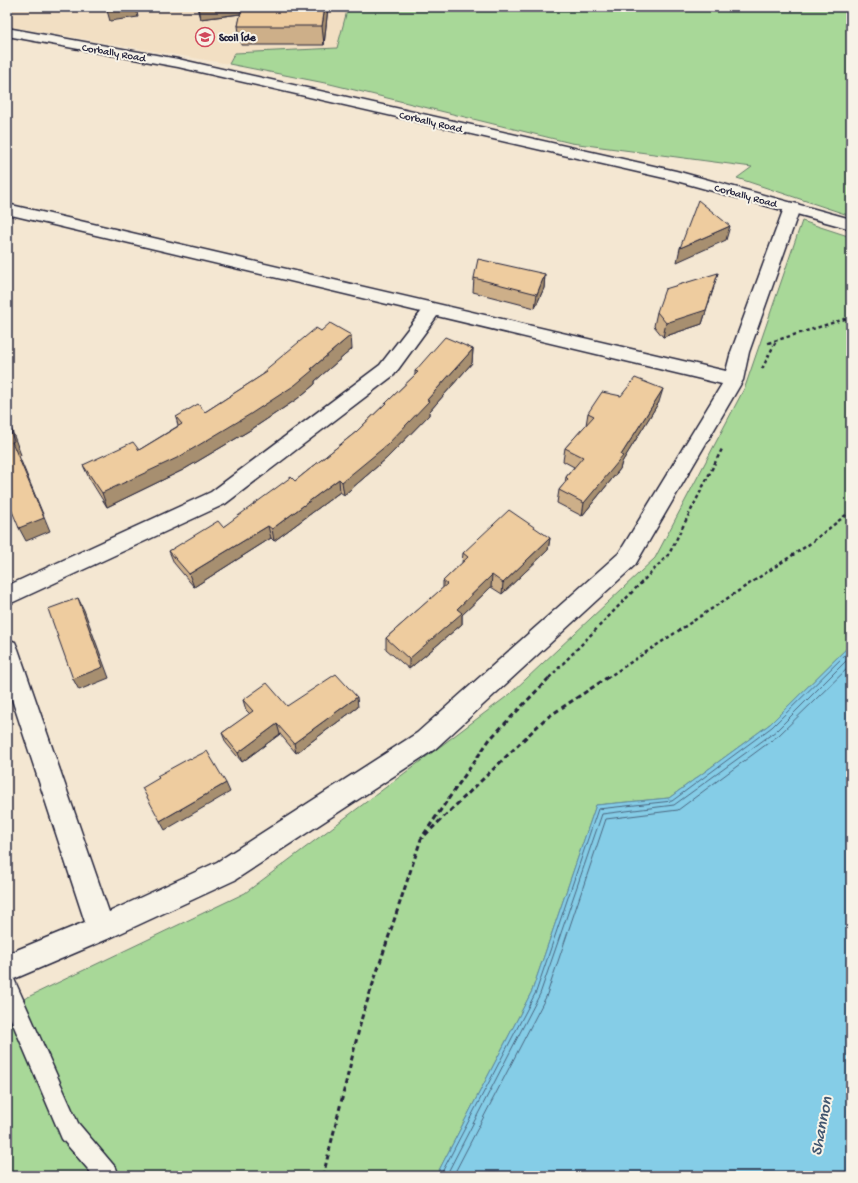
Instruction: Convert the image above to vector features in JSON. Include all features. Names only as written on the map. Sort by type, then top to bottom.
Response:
[{"type":"street","name":"Corbally Road","points":[[7,32],[186,65],[676,176],[851,224]]},
{"type":"street","points":[[7,968],[101,929],[226,871],[426,741],[627,559],[734,380],[740,352],[792,208]]},
{"type":"street","points":[[7,209],[734,380]]},
{"type":"street","points":[[7,596],[218,498],[387,370],[433,309]]},
{"type":"street","points":[[7,649],[101,929]]},
{"type":"lane","points":[[7,986],[70,1131],[108,1176]]},
{"type":"path","points":[[740,352],[851,317]]},
{"type":"path","points":[[323,1176],[362,1017],[421,839],[545,718],[808,545],[851,511]]},
{"type":"shaded area","name":"Scoil Íde","points":[[7,7],[348,7],[337,48],[235,53],[229,64],[7,26]]},
{"type":"green space","points":[[348,7],[851,7],[851,216],[737,178],[752,167],[571,143],[330,84],[229,64],[235,53],[337,48]]},
{"type":"green space","points":[[802,221],[851,237],[851,644],[770,724],[669,798],[596,805],[532,991],[436,1176],[7,1176],[7,1007],[245,893],[510,694],[655,558],[745,387]]},
{"type":"water","name":"Shannon","points":[[851,644],[851,1176],[436,1176],[532,991],[596,805],[669,798],[770,724]]},
{"type":"building","points":[[242,7],[325,7],[322,26],[238,26]]},
{"type":"building","points":[[698,200],[730,226],[680,248]]},
{"type":"building","points":[[478,259],[545,274],[537,294],[474,278]]},
{"type":"building","points":[[718,273],[706,310],[666,323],[657,312],[665,289]]},
{"type":"building","points":[[330,323],[351,335],[311,369],[313,370],[295,385],[249,415],[179,457],[102,493],[83,465],[133,442],[139,450],[182,424],[176,417],[198,404],[205,412],[267,372],[264,371],[316,328],[321,331]]},
{"type":"building","points":[[445,337],[473,349],[427,400],[429,401],[387,445],[342,482],[339,479],[272,529],[268,526],[189,574],[169,551],[218,521],[223,527],[291,477],[295,481],[356,432],[418,372],[415,371]]},
{"type":"building","points":[[635,378],[663,389],[621,455],[623,456],[584,503],[559,490],[568,479],[566,477],[583,457],[565,448],[594,416],[588,413],[602,392],[621,396]]},
{"type":"building","points":[[7,421],[14,441],[12,442],[44,518],[19,528],[7,499]]},
{"type":"building","points":[[509,510],[550,538],[503,583],[492,575],[457,609],[462,613],[409,659],[386,638],[447,584],[443,581],[468,557],[463,553]]},
{"type":"building","points":[[78,598],[103,667],[73,679],[48,609]]},
{"type":"building","points":[[336,674],[357,697],[294,743],[277,724],[238,753],[222,733],[253,711],[243,700],[267,683],[287,706]]},
{"type":"building","points":[[207,751],[226,783],[160,821],[142,788],[159,778],[157,776],[190,758],[191,759]]},
{"type":"place","name":"Scoil Íde","points":[[205,37]]}]
